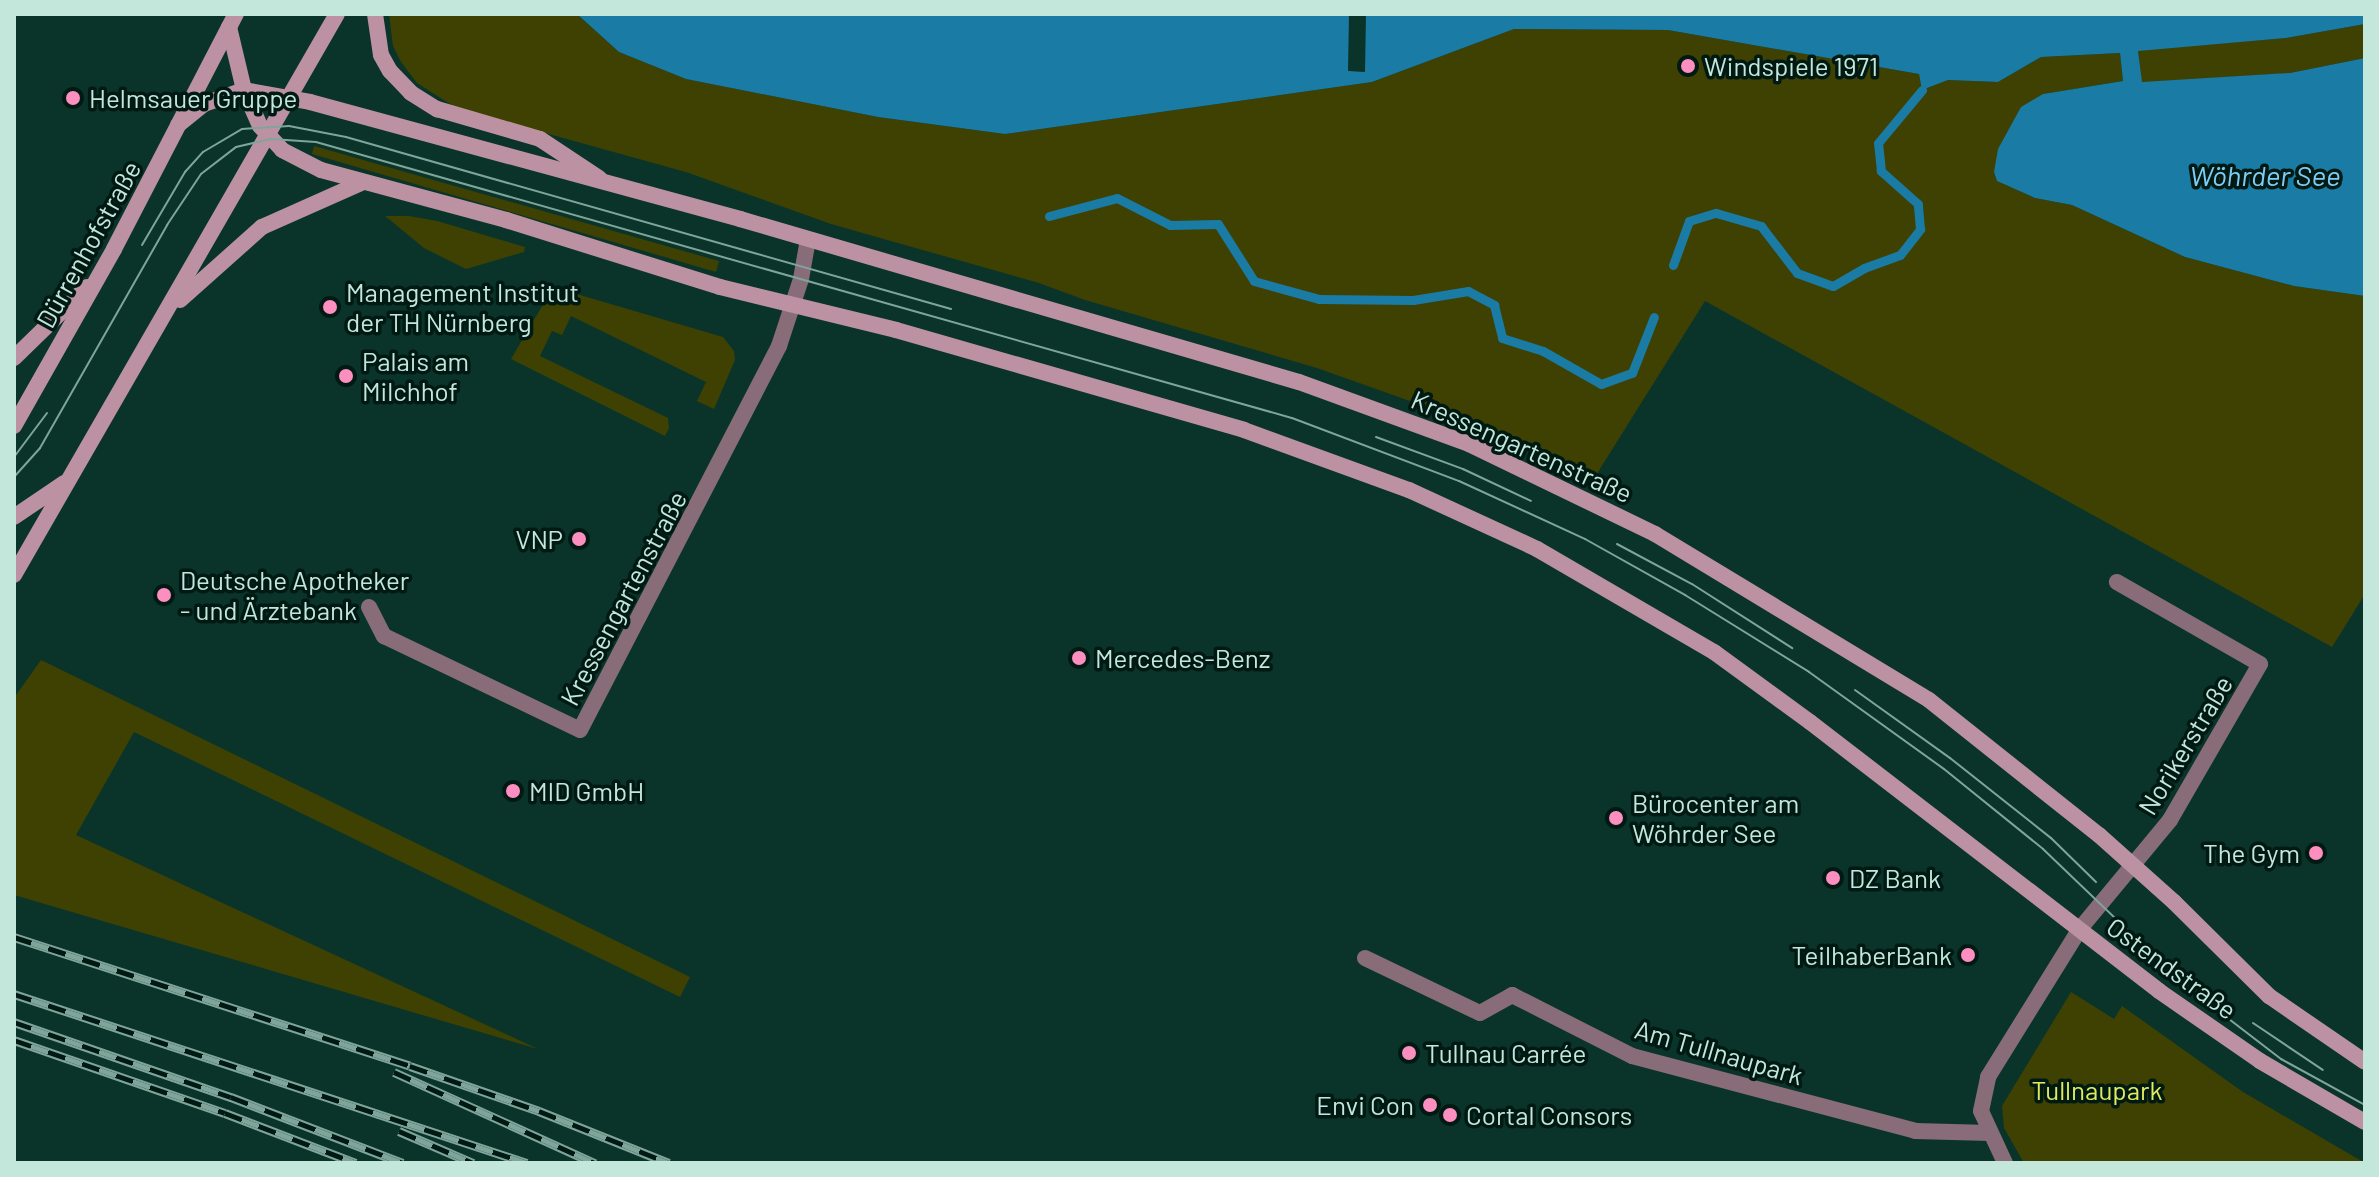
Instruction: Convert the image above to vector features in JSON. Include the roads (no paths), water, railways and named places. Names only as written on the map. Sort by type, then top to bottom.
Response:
[{"type":"main road","points":[[14,575],[337,14]]},
{"type":"main road","name":"Kressengartenstraße","points":[[375,14],[381,55],[411,93],[437,109],[540,139],[613,187]]},
{"type":"main road","points":[[232,20],[244,90],[268,135],[295,158],[361,183],[455,205],[720,287],[896,330],[1290,444],[1409,490],[1537,549],[1667,622],[1750,677],[2079,930]]},
{"type":"main road","name":"Dürrenhofstraße","points":[[14,426],[99,275],[232,20]]},
{"type":"main road","name":"Kressengartenstraße","points":[[178,125],[204,104],[244,90],[288,97],[808,240],[1299,382],[1469,444],[1548,480],[1668,542],[1909,686],[2039,784],[2133,865]]},
{"type":"main road","points":[[167,312],[262,227],[361,183]]},
{"type":"main road","points":[[14,358],[99,275]]},
{"type":"main road","points":[[14,517],[69,479]]},
{"type":"main road","name":"Ostendstraße","points":[[2133,865],[2269,996],[2365,1062]]},
{"type":"main road","name":"Ostendstraße","points":[[2079,930],[2159,991],[2260,1061],[2365,1122]]},
{"type":"street","name":"Kressengartenstraße","points":[[369,607],[384,636],[580,730],[768,368],[794,305],[808,240]]},
{"type":"street","name":"Norikerstraße","points":[[2117,582],[2260,664],[2184,798],[2133,865]]},
{"type":"street","name":"Ostendstraße","points":[[2079,930],[2133,865]]},
{"type":"street","points":[[2005,1163],[1981,1111],[1988,1077],[2079,930]]},
{"type":"street","name":"Am Tullnaupark","points":[[1365,958],[1480,1013],[1512,995],[1632,1056],[1915,1131],[1990,1133]]},
{"type":"water","name":"Wöhrder See","points":[[577,14],[2365,14],[2365,24],[2286,38],[2138,51],[2142,82],[2290,73],[2365,58],[2365,296],[2294,286],[2185,257],[2072,205],[2035,198],[1997,181],[1994,172],[1998,149],[2021,107],[2043,94],[2123,81],[2120,53],[2041,57],[1998,82],[1948,80],[1922,90],[1919,74],[1668,30],[1514,29],[1372,82],[1005,134],[878,117],[686,79],[619,52]]},
{"type":"waterway","points":[[1673,265],[1689,221],[1716,213],[1761,226],[1797,273],[1833,286],[1864,268],[1900,255],[1920,229],[1918,204],[1881,171],[1878,143],[1922,90]]},
{"type":"waterway","points":[[1049,216],[1117,198],[1170,225],[1218,224],[1254,281],[1319,299],[1413,300],[1468,291],[1494,305],[1502,338],[1543,351],[1601,384],[1632,373],[1654,317]]},
{"type":"tram line","points":[[142,245],[185,172],[203,152],[242,129],[289,126],[346,137],[951,309]]},
{"type":"tram line","points":[[14,477],[40,448],[167,225],[201,174],[236,147],[271,139],[316,142],[1292,418],[1459,481],[1585,539],[1685,595],[1809,672],[1944,769],[2043,849],[2163,964],[2225,1016],[2281,1059],[2365,1105]]},
{"type":"tram line","points":[[14,457],[47,413]]},
{"type":"tram line","points":[[1376,437],[1463,469],[1531,501]]},
{"type":"tram line","points":[[1617,544],[1692,584],[1792,648]]},
{"type":"tram line","points":[[1855,690],[1950,758],[2051,838],[2096,882]]},
{"type":"tram line","points":[[2253,1023],[2323,1070]]},
{"type":"railway","points":[[14,937],[410,1066],[539,1111],[669,1163]]},
{"type":"railway","points":[[14,994],[527,1163]]},
{"type":"railway","points":[[14,1022],[231,1097],[403,1163]]},
{"type":"railway","points":[[14,1040],[225,1113],[356,1163]]},
{"type":"railway","points":[[394,1072],[595,1163]]},
{"type":"railway","points":[[399,1131],[473,1163]]},
{"type":"place","name":"Windspiele 1971","points":[[1688,66]]},
{"type":"place","name":"Helmsauer Gruppe","points":[[73,98]]},
{"type":"place","name":"Management Institut der TH Nürnberg","points":[[330,307]]},
{"type":"place","name":"Palais am Milchhof","points":[[346,376]]},
{"type":"place","name":"VNP","points":[[579,539]]},
{"type":"place","name":"Deutsche Apotheker - und Ärztebank","points":[[164,595]]},
{"type":"place","name":"Mercedes-Benz","points":[[1079,658]]},
{"type":"place","name":"MID GmbH","points":[[513,791]]},
{"type":"place","name":"Bürocenter am Wöhrder See","points":[[1616,818]]},
{"type":"place","name":"The Gym","points":[[2316,853]]},
{"type":"place","name":"DZ Bank","points":[[1833,878]]},
{"type":"place","name":"TeilhaberBank","points":[[1968,955]]},
{"type":"place","name":"Tullnau Carrée","points":[[1409,1053]]},
{"type":"place","name":"Envi Con","points":[[1430,1105]]},
{"type":"place","name":"Cortal Consors","points":[[1450,1115]]},
{"type":"park label","name":"Tullnaupark","points":[[2097,1090]]}]
